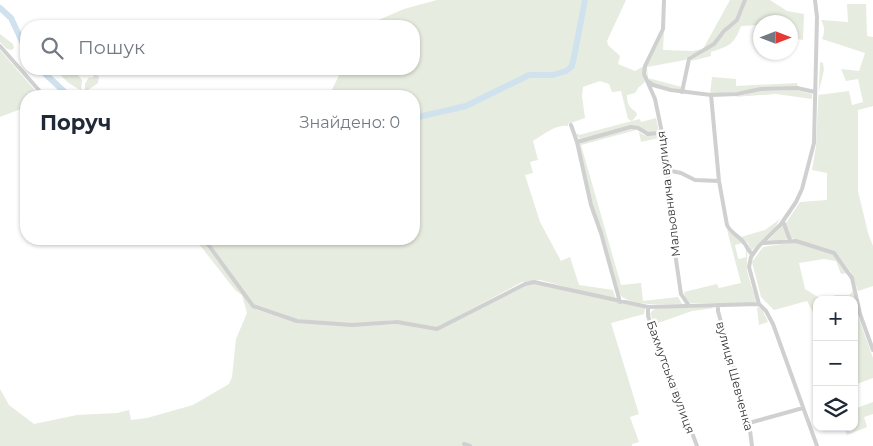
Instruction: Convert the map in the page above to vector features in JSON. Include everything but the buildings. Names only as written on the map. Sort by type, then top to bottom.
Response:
[{"type":"street","points":[[664,0],[663,29],[647,60],[644,74],[646,80],[653,85],[682,92],[711,95],[737,94],[761,89],[797,88],[816,92]]},
{"type":"street","points":[[682,92],[689,59],[714,44],[724,30],[738,20],[745,0]]},
{"type":"street","points":[[815,0],[817,16],[816,92],[813,150],[800,196],[784,221],[752,254],[749,260],[749,267],[759,304],[767,312],[773,324],[817,446]]},
{"type":"street","points":[[0,46],[20,69]]},
{"type":"street","points":[[26,75],[39,90]]},
{"type":"street","name":"Мальовнича вулиця","points":[[646,80],[655,99],[662,134],[681,294],[689,306]]},
{"type":"street","points":[[711,95],[719,181],[729,228],[744,241],[749,252],[752,254]]},
{"type":"street","points":[[571,125],[577,142],[591,205],[601,232],[620,302]]},
{"type":"street","points":[[577,142],[631,127],[638,128],[648,134],[662,134]]},
{"type":"street","points":[[667,170],[680,173],[695,180],[719,181]]},
{"type":"street","points":[[784,221],[790,240]]},
{"type":"street","points":[[762,244],[790,240],[834,253],[849,271],[852,278],[860,314],[873,350]]},
{"type":"street","points":[[209,245],[236,280],[253,306],[297,321],[352,325],[397,322],[437,329],[525,284],[534,282],[648,308],[759,304]]},
{"type":"street","name":"вулиця Шевченка","points":[[718,305],[718,311],[749,423],[752,446]]},
{"type":"street","name":"Бахмутська вулиця","points":[[648,308],[648,316],[697,446]]},
{"type":"street","points":[[749,423],[803,408]]},
{"type":"street","points":[[464,444],[470,446]]},
{"type":"shaded area","points":[[437,0],[626,0],[607,41],[608,45],[620,56],[618,64],[635,71],[644,66],[643,76],[645,82],[635,93],[627,95],[629,105],[637,115],[632,121],[628,119],[621,91],[612,92],[609,84],[600,81],[583,87],[582,96],[585,118],[568,124],[568,126],[554,128],[533,141],[538,160],[530,162],[533,173],[525,175],[540,222],[561,261],[570,257],[579,285],[613,290],[616,300],[540,280],[522,282],[436,328],[395,320],[354,324],[296,319],[254,305],[210,245],[420,245],[420,90],[332,90],[339,75],[420,75],[420,20],[378,20],[404,9]]},
{"type":"shaded area","points":[[730,0],[744,0],[737,20],[728,25],[713,43],[703,48]]},
{"type":"shaded area","points":[[747,0],[770,0],[787,11],[804,14],[803,40],[798,39],[798,15],[753,15],[753,25],[741,26],[730,44],[711,52],[711,56],[691,61],[715,45],[731,26],[739,20]]},
{"type":"shaded area","points":[[847,4],[866,4],[867,36],[873,37],[873,106],[858,110],[858,191],[873,246],[873,286],[858,291],[851,272],[835,252],[791,238],[786,223],[800,202],[827,200],[827,173],[812,170],[816,146],[818,95],[849,91],[852,105],[863,102],[858,79],[846,81],[841,69],[859,71],[865,53],[822,39],[824,30],[821,20],[848,22]]},
{"type":"shaded area","points":[[664,31],[663,50],[693,51],[702,49],[685,60],[647,67],[648,78],[682,87],[681,90],[654,84],[647,79],[646,67]]},
{"type":"shaded area","points":[[0,34],[13,44],[14,48],[12,50],[7,49],[0,42]]},
{"type":"shaded area","points":[[0,50],[35,90],[20,90],[20,109],[0,117]]},
{"type":"shaded area","points":[[820,62],[823,63],[824,70],[819,93]]},
{"type":"shaded area","points":[[61,75],[78,75],[82,80],[81,90],[74,87]]},
{"type":"shaded area","points":[[94,75],[99,77],[98,83],[85,90],[85,84],[89,77],[92,78]]},
{"type":"shaded area","points":[[712,77],[736,79],[736,86],[797,83],[798,87],[710,94]]},
{"type":"shaded area","points":[[796,90],[812,94],[812,99],[776,94],[734,97],[761,91]]},
{"type":"shaded area","points":[[656,118],[659,132],[650,133],[637,126],[580,139],[576,135],[578,133],[579,135],[640,119],[641,122]]},
{"type":"shaded area","points":[[633,129],[636,130],[581,145],[621,285],[641,283],[643,301],[678,297],[682,304],[641,303],[625,299],[620,295],[603,234],[592,205],[579,144]]},
{"type":"shaded area","points":[[639,132],[644,135],[659,136],[659,138],[641,142]]},
{"type":"shaded area","points":[[780,219],[773,230],[751,251],[748,243],[741,237],[765,230]]},
{"type":"shaded area","points":[[783,224],[788,239],[767,242]]},
{"type":"shaded area","points":[[727,230],[743,243],[735,245],[738,258],[746,257],[746,247],[747,270],[756,301],[754,303],[689,303],[685,298],[684,292],[717,284],[719,288],[741,283]]},
{"type":"shaded area","points":[[796,242],[834,255],[848,273],[841,274],[836,261],[824,259],[799,263],[805,289],[816,296],[813,296],[813,312],[807,301],[774,310],[761,297],[752,262],[763,247]]},
{"type":"shaded area","points":[[200,245],[206,245],[252,306],[257,310],[295,322],[362,326],[404,324],[438,330],[525,285],[534,283],[645,308],[644,314],[611,323],[639,414],[630,417],[639,442],[632,444],[632,446],[0,446],[0,389],[9,405],[34,424],[77,415],[117,413],[129,410],[131,420],[147,418],[193,405],[229,384],[232,377],[236,339],[247,313],[242,295],[235,290]]},
{"type":"shaded area","points":[[853,291],[854,296],[832,296],[849,295]]},
{"type":"shaded area","points":[[757,307],[762,309],[768,322],[759,325]]},
{"type":"shaded area","points":[[658,308],[714,308],[692,311],[655,324],[650,314]]},
{"type":"shaded area","points":[[858,316],[873,358],[873,378],[858,384]]},
{"type":"shaded area","points":[[873,402],[873,414],[864,417],[867,427],[858,431],[858,408]]},
{"type":"shaded area","points":[[846,431],[857,431],[847,435]]},
{"type":"waterway","points":[[420,117],[466,106],[529,75],[553,75],[566,71],[572,66],[585,0]]},
{"type":"waterway","points":[[0,8],[11,18],[20,37]]},
{"type":"waterway","points":[[46,75],[63,90]]}]
